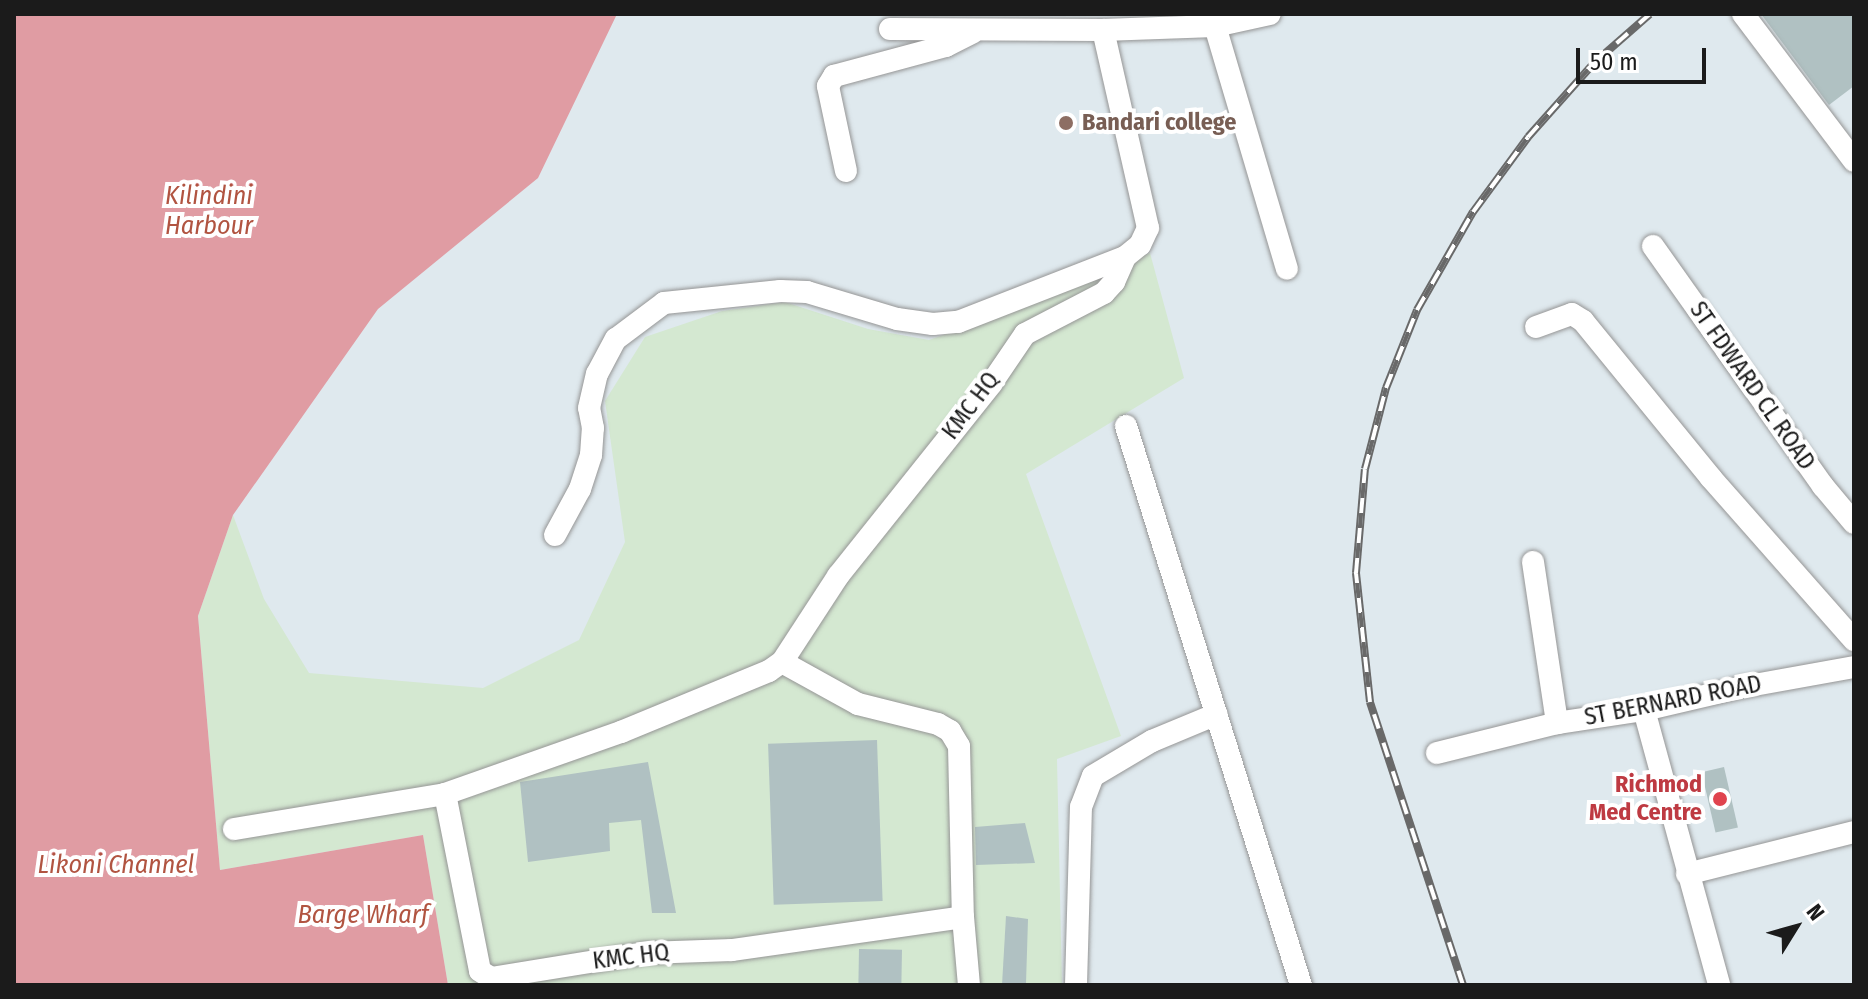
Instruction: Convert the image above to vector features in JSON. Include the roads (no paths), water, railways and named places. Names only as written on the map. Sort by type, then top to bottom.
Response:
[{"type":"street","points":[[890,29],[1103,30],[1215,26],[1270,14]]},
{"type":"street","points":[[1743,14],[1854,161]]},
{"type":"street","points":[[1215,26],[1287,269]]},
{"type":"street","points":[[846,171],[828,86],[834,76],[946,46],[977,29]]},
{"type":"street","name":"KMC HQ","points":[[234,829],[445,794],[621,732],[753,678],[782,662],[838,576],[991,384],[1025,334],[1104,293],[1114,282],[1125,257],[1140,245],[1148,228],[1103,30]]},
{"type":"street","name":"ST FDWARD CL ROAD","points":[[1653,246],[1823,486],[1854,523]]},
{"type":"street","points":[[555,535],[580,489],[591,455],[593,428],[589,408],[597,374],[616,339],[664,303],[780,291],[807,292],[897,319],[933,324],[958,322],[1125,257]]},
{"type":"street","points":[[1536,327],[1572,314],[1583,321],[1711,478],[1854,640]]},
{"type":"street","points":[[1126,426],[1301,985]]},
{"type":"street","name":"ST BERNARD ROAD","points":[[1533,562],[1557,723],[1644,710],[1773,681],[1854,667]]},
{"type":"street","points":[[782,662],[858,704],[938,724],[950,731],[959,746],[963,917],[969,985]]},
{"type":"street","points":[[1644,710],[1719,985]]},
{"type":"street","points":[[1076,985],[1081,807],[1093,776],[1152,741],[1217,714]]},
{"type":"street","points":[[1437,753],[1557,723]]},
{"type":"street","name":"KMC HQ","points":[[445,794],[480,971],[491,978],[646,953],[732,950],[963,917]]},
{"type":"street","points":[[1687,874],[1854,832]]},
{"type":"water","name":"Kilindini Harbour","points":[[14,14],[617,14],[538,178],[378,309],[233,515],[198,616],[220,870],[423,835],[448,985],[14,985]]},
{"type":"railway","points":[[1463,985],[1370,702],[1356,573],[1365,469],[1386,388],[1417,310],[1473,212],[1528,137],[1594,63],[1650,14]]},
{"type":"place","name":"Bandari college","points":[[1066,123]]},
{"type":"place","name":"Richmod Med Centre","points":[[1720,799]]},
{"type":"water label","name":"Likoni Channel","points":[[116,865]]},
{"type":"water label","name":"Barge Wharf","points":[[363,915]]}]
